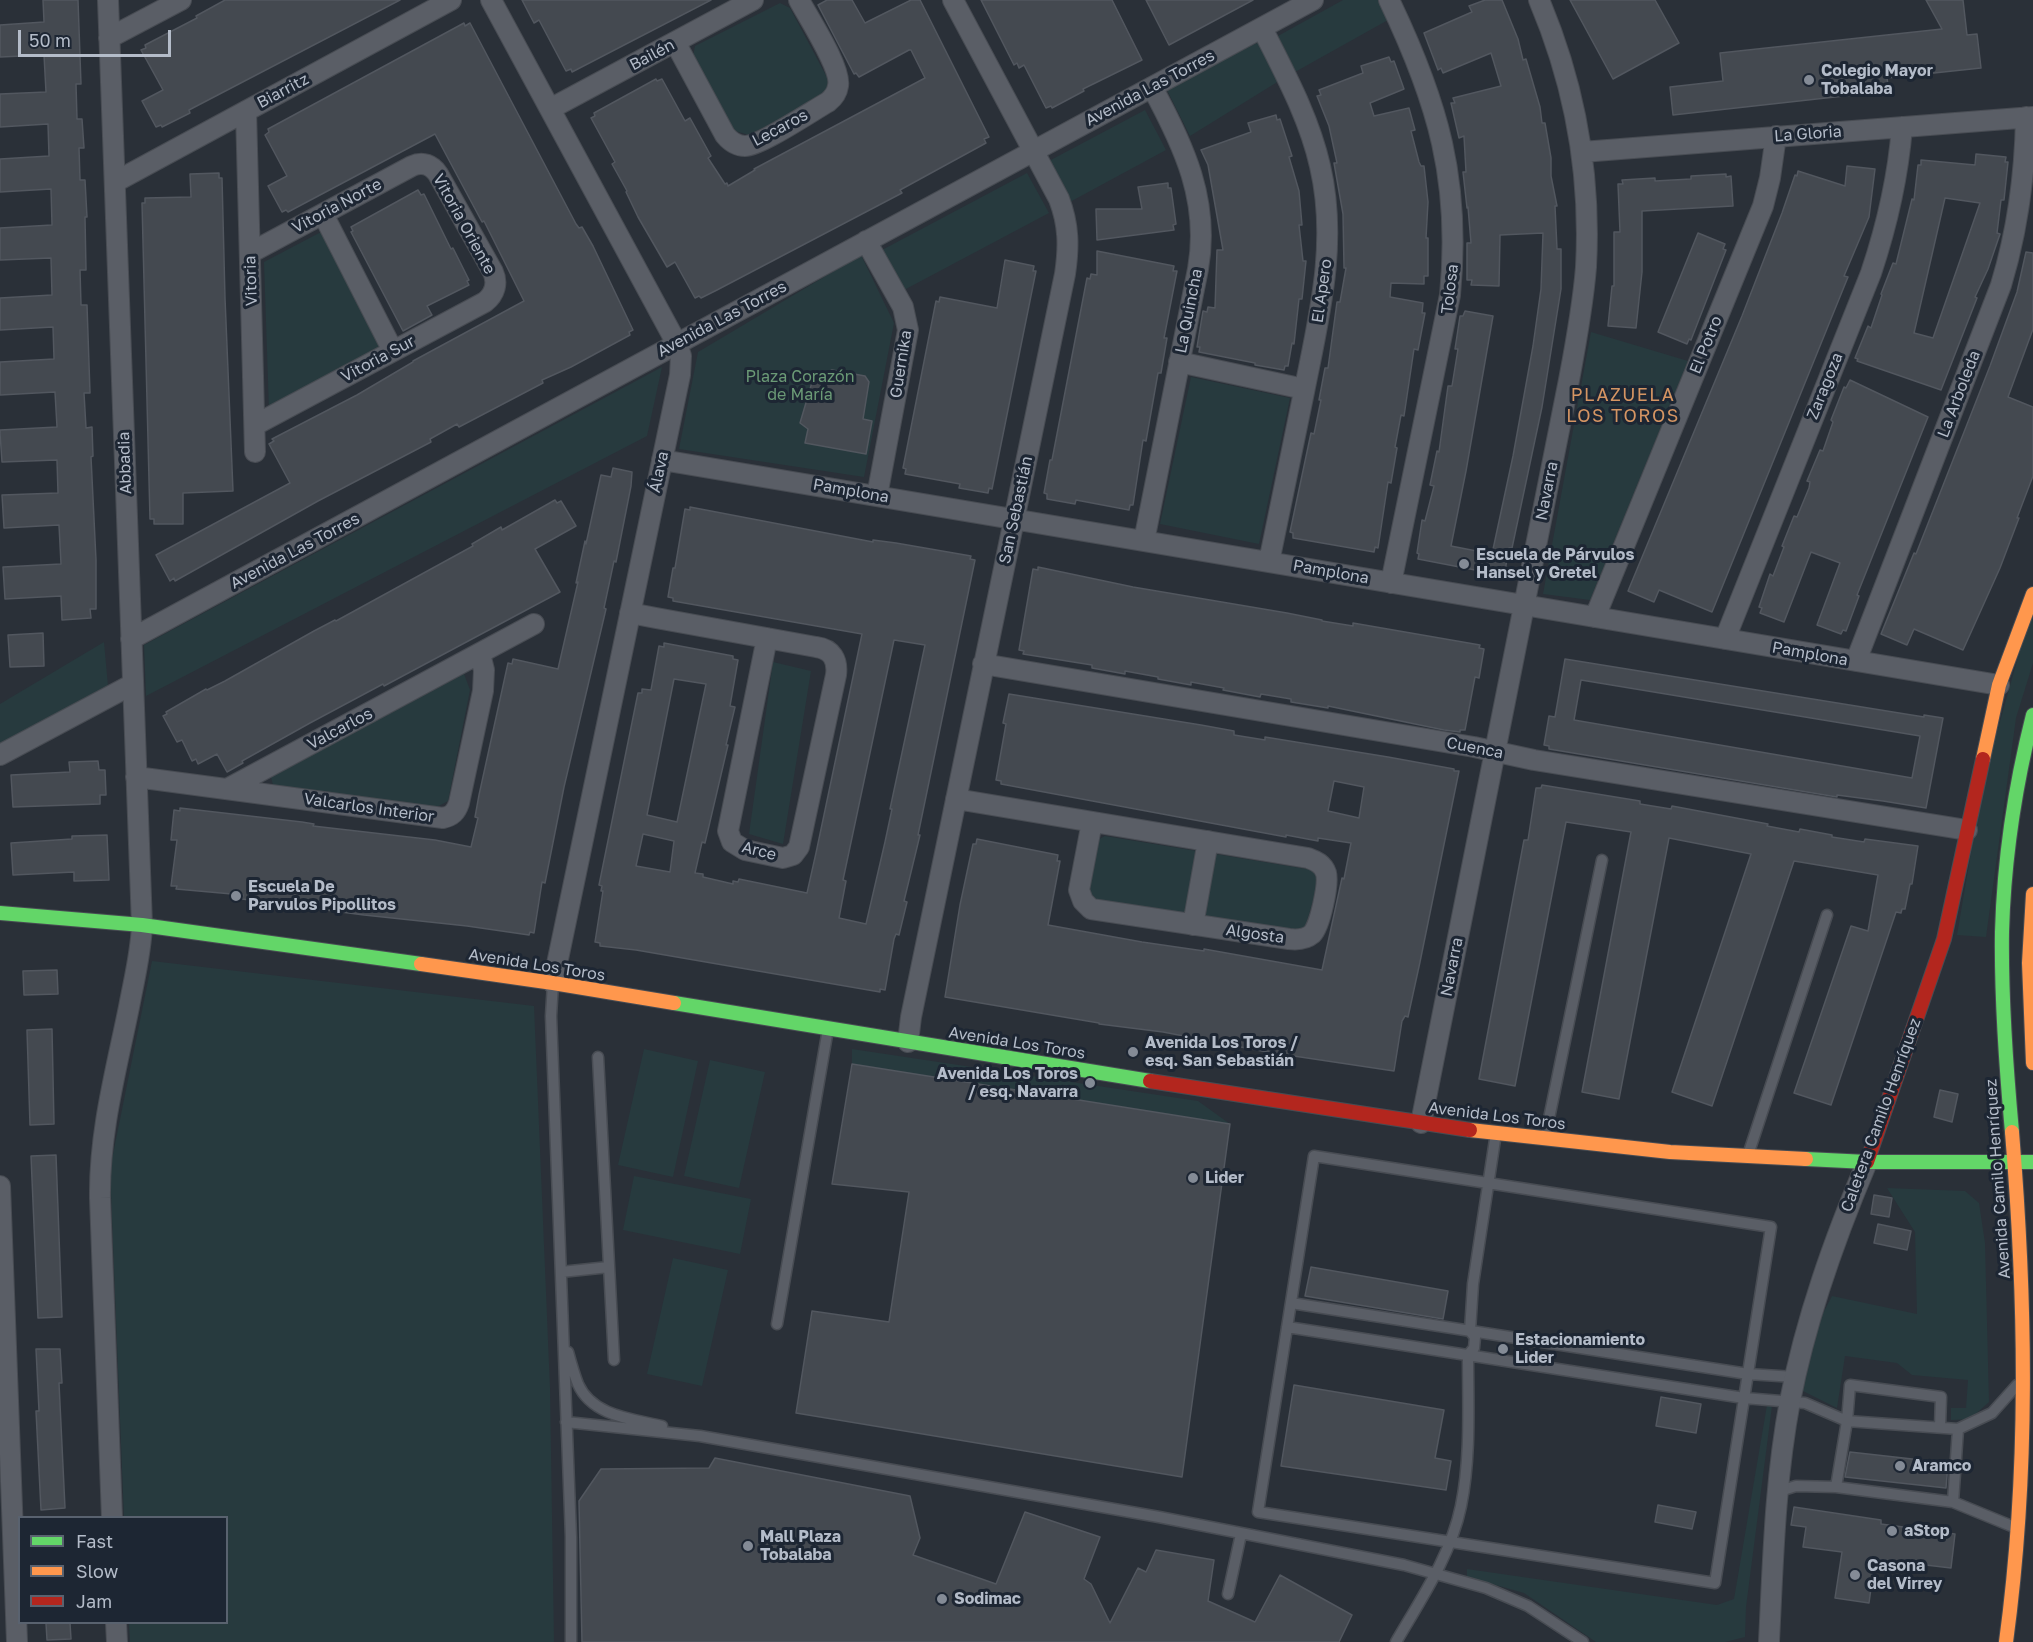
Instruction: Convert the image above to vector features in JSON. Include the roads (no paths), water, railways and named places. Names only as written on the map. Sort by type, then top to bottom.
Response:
[{"type":"main road","name":"Caletera Camilo Henríquez","points":[[1867,1162],[1944,939],[1999,685],[2033,594]]},
{"type":"main road","name":"Avenida Camilo Henríquez","points":[[2006,1641],[2018,1528],[2024,1377],[2023,1300],[2015,1162],[2002,1001],[2004,899],[2014,807],[2033,715]]},
{"type":"main road","points":[[2033,894],[2029,963],[2033,1063]]},
{"type":"main road","name":"Avenida Los Toros","points":[[0,913],[142,926],[553,983],[908,1042],[1496,1133],[1670,1152],[1867,1162],[2033,1162]]},
{"type":"street","name":"Abbadia","points":[[108,0],[142,926],[139,954],[103,1133],[100,1167],[112,1516]]},
{"type":"street","points":[[109,38],[181,0]]},
{"type":"street","name":"Biarritz","points":[[115,182],[451,0]]},
{"type":"street","name":"Álava","points":[[491,0],[677,344],[681,356],[681,368],[553,983]]},
{"type":"street","name":"Bailén","points":[[550,109],[753,0]]},
{"type":"street","name":"Lecaros","points":[[675,42],[724,135],[738,145],[755,144],[828,102],[833,98],[838,86],[836,69],[799,0]]},
{"type":"street","name":"San Sebastián","points":[[908,1042],[911,1017],[1065,274],[1069,243],[1068,227],[1059,199],[953,0]]},
{"type":"street","name":"Avenida Las Torres","points":[[131,639],[1313,0]]},
{"type":"street","name":"Tolosa","points":[[1389,0],[1415,56],[1437,121],[1451,188],[1454,223],[1454,259],[1450,295],[1391,583]]},
{"type":"street","name":"Navarra","points":[[1421,1123],[1582,308],[1587,230],[1582,152],[1567,82],[1539,0]]},
{"type":"street","name":"El Apero","points":[[1262,28],[1291,86],[1313,140],[1325,195],[1328,223],[1326,279],[1269,562]]},
{"type":"street","name":"La Quincha","points":[[1144,541],[1200,253],[1201,220],[1195,183],[1170,121],[1152,87]]},
{"type":"street","name":"Vitoria","points":[[246,111],[255,452]]},
{"type":"street","name":"La Gloria","points":[[1582,152],[2030,117]]},
{"type":"street","name":"La Arboleda","points":[[1856,661],[2001,285],[2016,228],[2030,117]]},
{"type":"street","name":"Zaragoza","points":[[1725,639],[1871,273],[1892,200],[1902,127]]},
{"type":"street","name":"El Potro","points":[[1595,617],[1763,206],[1776,136]]},
{"type":"street","name":"Vitoria Norte","points":[[250,254],[417,164],[426,164]]},
{"type":"street","name":"Vitoria Oriente","points":[[426,164],[438,174],[495,276],[495,287]]},
{"type":"street","points":[[323,214],[393,351]]},
{"type":"street","name":"Guernika","points":[[866,241],[903,307],[908,330],[877,496]]},
{"type":"street","name":"Vitoria Sur","points":[[255,425],[486,302],[495,287]]},
{"type":"street","points":[[1179,362],[1305,389]]},
{"type":"street","name":"Pamplona","points":[[662,460],[1999,685]]},
{"type":"street","name":"Arce","points":[[630,613],[823,648],[833,655],[837,668],[799,847],[793,855],[783,858],[740,849],[732,842],[728,831],[767,638]]},
{"type":"street","name":"Valcarlos","points":[[227,789],[534,624]]},
{"type":"street","name":"Valcarlos Interior","points":[[227,789],[443,818],[451,815],[459,803],[483,691],[484,670],[480,654]]},
{"type":"street","name":"Cuenca","points":[[984,664],[1495,751],[1534,760],[1967,830]]},
{"type":"street","points":[[0,755],[133,684]]},
{"type":"street","points":[[136,777],[227,789]]},
{"type":"street","name":"Algosta","points":[[956,799],[1092,822],[1314,860],[1323,867],[1326,873],[1317,927],[1302,939],[1289,939],[1097,911],[1087,906],[1079,890],[1092,822]]},
{"type":"street","points":[[1193,926],[1208,842]]},
{"type":"street","name":"Caletera Camilo Henríquez","points":[[1769,1642],[1777,1495],[1795,1377],[1816,1294],[1841,1223],[1867,1162]]},
{"type":"street","points":[[0,1186],[8,1579],[17,1642]]},
{"type":"street","points":[[116,1624],[117,1642]]},
{"type":"lane","points":[[1545,1139],[1602,860]]},
{"type":"lane","points":[[1748,1155],[1827,915]]},
{"type":"lane","points":[[553,983],[551,1016],[571,1537],[571,1642]]},
{"type":"lane","points":[[777,1324],[828,1028]]},
{"type":"lane","points":[[598,1058],[614,1360]]},
{"type":"lane","points":[[1396,1642],[1436,1573],[1450,1542],[1461,1506],[1467,1454],[1468,1355],[1474,1348],[1475,1337],[1470,1331],[1473,1284],[1496,1133]]},
{"type":"lane","points":[[1314,1156],[1489,1183],[1771,1227],[1716,1583],[1258,1512],[1314,1156]]},
{"type":"lane","points":[[561,1272],[609,1267]]},
{"type":"lane","points":[[1291,1303],[1748,1374],[1795,1377]]},
{"type":"lane","points":[[1287,1327],[1744,1398],[1805,1402],[1847,1421],[1958,1429],[1992,1413],[2024,1377]]},
{"type":"lane","points":[[564,1341],[579,1386],[596,1406],[613,1414],[700,1436],[1241,1533],[1404,1565],[1486,1588],[1528,1606],[1583,1642]]},
{"type":"lane","points":[[1836,1487],[1847,1421],[1850,1385],[1941,1396],[1940,1427]]},
{"type":"lane","points":[[566,1422],[700,1436]]},
{"type":"lane","points":[[1953,1502],[1958,1429]]},
{"type":"lane","points":[[1777,1495],[1783,1490],[1796,1486],[1836,1487],[1953,1502],[2018,1528]]},
{"type":"lane","points":[[1228,1594],[1241,1533]]},
{"type":"place","name":"Colegio Mayor Tobalaba","points":[[1809,80]]},
{"type":"place","name":"Escuela de Párvulos Hansel y Gretel","points":[[1464,564]]},
{"type":"place","name":"Escuela De Parvulos Pipollitos","points":[[236,896]]},
{"type":"place","name":"Avenida Los Toros / esq. San Sebastián","points":[[1133,1052]]},
{"type":"place","name":"Avenida Los Toros / esq. Navarra","points":[[1090,1083]]},
{"type":"place","name":"Lider","points":[[1193,1178]]},
{"type":"place","name":"Estacionamiento Lider","points":[[1503,1349]]},
{"type":"place","name":"Aramco","points":[[1900,1466]]},
{"type":"place","name":"aStop","points":[[1892,1531]]},
{"type":"place","name":"Mall Plaza Tobalaba","points":[[748,1546]]},
{"type":"place","name":"Casona del Virrey","points":[[1855,1575]]},
{"type":"place","name":"Sodimac","points":[[942,1599]]},
{"type":"district","name":"PLAZUELA LOS TOROS","points":[[1623,405]]},
{"type":"park label","name":"Plaza Corazón de María","points":[[800,386]]}]
